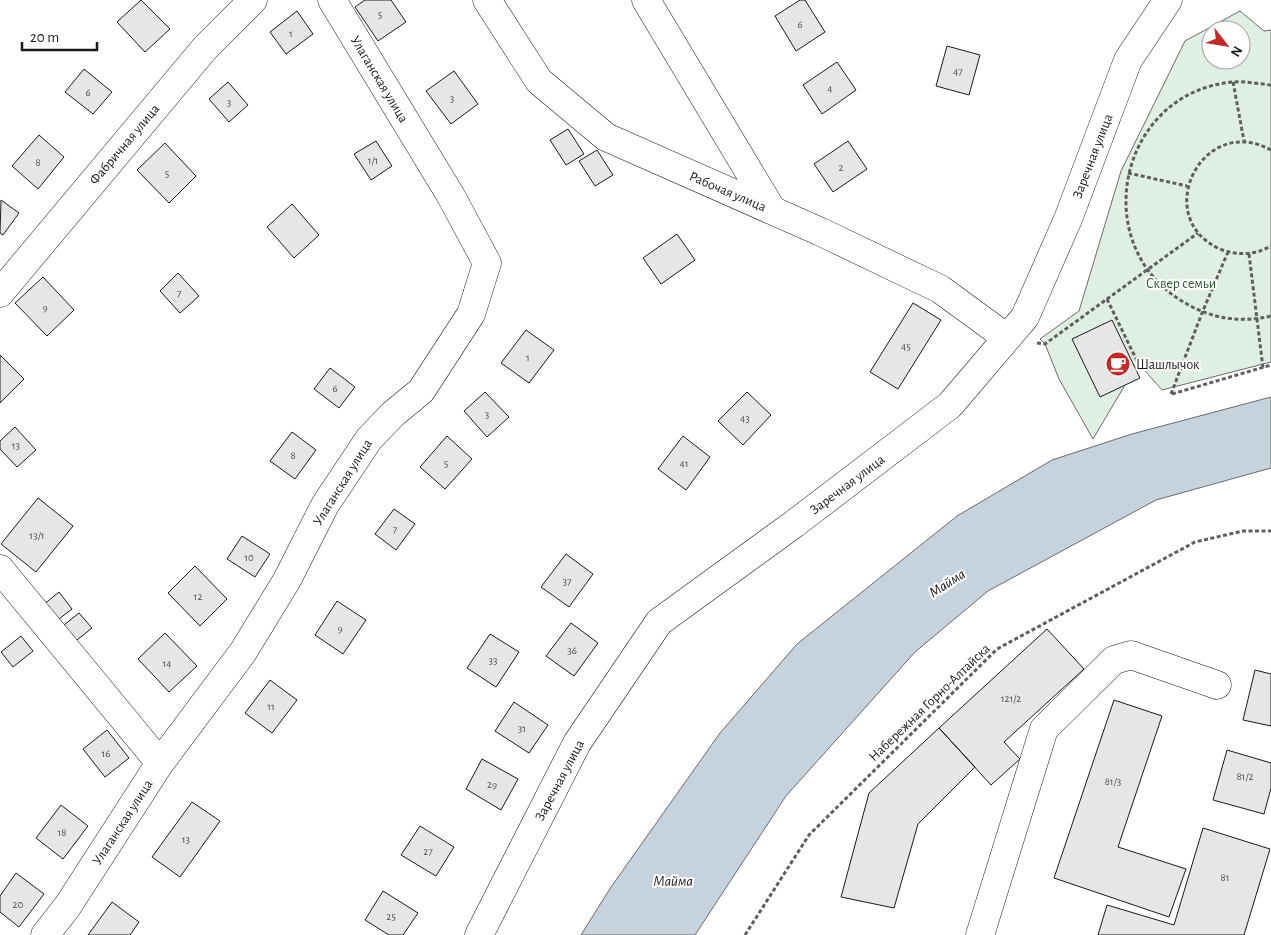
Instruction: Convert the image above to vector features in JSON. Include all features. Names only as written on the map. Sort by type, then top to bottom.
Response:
[{"type":"street","name":"Фабричная улица","points":[[0,293],[205,48],[254,0]]},
{"type":"street","name":"Улаганская улица","points":[[45,935],[67,907],[160,763],[243,652],[287,580],[326,505],[369,439],[393,414],[421,391],[471,314],[487,263],[451,196],[332,0]]},
{"type":"street","name":"Рабочая улица","points":[[488,0],[539,81],[606,137],[772,210],[940,289],[1007,338]]},
{"type":"street","points":[[646,0],[772,210]]},
{"type":"street","name":"Заречная улица","points":[[478,935],[577,743],[659,622],[794,524],[950,405],[1025,317],[1068,219],[1128,60],[1168,0]]},
{"type":"street","points":[[0,569],[160,763]]},
{"type":"street","points":[[980,935],[1044,728],[1114,660],[1123,656],[1131,655],[1217,685]]},
{"type":"path","points":[[1233,82],[1244,141]]},
{"type":"path","points":[[1271,85],[1233,82],[1198,91],[1166,110],[1142,139],[1128,173],[1125,207],[1131,240],[1146,270],[1171,296],[1202,313],[1229,319],[1256,319],[1271,316]]},
{"type":"path","points":[[1271,150],[1261,144],[1244,141],[1225,144],[1208,154],[1195,168],[1187,186],[1186,203],[1190,218],[1198,233],[1212,245],[1228,252],[1249,254],[1271,246]]},
{"type":"path","points":[[1128,173],[1187,186]]},
{"type":"path","points":[[1007,338],[1045,344],[1198,233]]},
{"type":"path","points":[[1228,252],[1171,394],[1271,365]]},
{"type":"path","points":[[1249,254],[1263,368]]},
{"type":"path","points":[[1107,299],[1138,363]]},
{"type":"path","name":"Набережная Горно-Алтайска","points":[[744,935],[809,835],[997,649],[1195,542],[1243,531],[1271,530]]},
{"type":"green space","name":"Сквер семьи","points":[[1240,11],[1251,20],[1224,20]]},
{"type":"green space","name":"Сквер семьи","points":[[1251,20],[1264,31],[1271,30],[1271,362],[1162,390],[1138,363],[1093,439],[1059,379],[1045,344],[1040,339],[1079,311],[1121,171],[1185,41],[1201,32],[1201,70],[1251,70]]},
{"type":"water","name":"Майма","points":[[1271,397],[1271,468],[1156,500],[988,591],[915,652],[786,796],[695,935],[581,935],[611,887],[720,733],[797,644],[957,516],[1052,460],[1132,434]]},
{"type":"building","points":[[141,0],[170,29],[145,52],[117,22]]},
{"type":"building","points":[[365,0],[391,0],[406,22],[378,41],[355,7]]},
{"type":"building","points":[[800,0],[805,0],[825,32],[796,51],[775,16]]},
{"type":"building","points":[[297,11],[313,34],[286,54],[270,32]]},
{"type":"building","points":[[947,46],[980,55],[969,95],[936,86]]},
{"type":"building","points":[[837,62],[856,90],[822,114],[803,85]]},
{"type":"building","points":[[84,69],[112,92],[93,114],[65,92]]},
{"type":"building","points":[[454,71],[478,104],[451,124],[426,91]]},
{"type":"building","points":[[228,82],[248,105],[229,122],[209,99]]},
{"type":"building","points":[[568,129],[584,154],[566,165],[550,140]]},
{"type":"building","points":[[39,135],[64,157],[38,189],[12,166]]},
{"type":"building","points":[[376,141],[392,166],[371,180],[354,154]]},
{"type":"building","points":[[848,141],[867,169],[833,192],[814,164]]},
{"type":"building","points":[[165,143],[196,176],[169,203],[137,170]]},
{"type":"building","points":[[597,150],[613,175],[595,186],[579,161]]},
{"type":"building","points":[[1,200],[19,213],[3,235],[0,233]]},
{"type":"building","points":[[292,204],[319,235],[294,258],[267,227]]},
{"type":"building","points":[[677,234],[695,260],[661,284],[643,258]]},
{"type":"building","points":[[178,273],[199,296],[180,313],[160,291]]},
{"type":"building","points":[[43,277],[74,310],[47,336],[15,303]]},
{"type":"building","points":[[913,303],[941,320],[898,389],[870,372]]},
{"type":"building","points":[[1112,320],[1140,378],[1100,397],[1072,339]]},
{"type":"building","points":[[526,330],[554,350],[529,383],[501,363]]},
{"type":"building","points":[[0,355],[24,379],[0,403]]},
{"type":"building","points":[[330,368],[355,387],[339,408],[314,389]]},
{"type":"building","points":[[485,392],[509,417],[487,437],[464,411]]},
{"type":"building","points":[[747,392],[771,415],[743,445],[718,421]]},
{"type":"building","points":[[15,427],[36,450],[17,467],[0,449],[0,441]]},
{"type":"building","points":[[292,432],[316,450],[295,479],[270,461]]},
{"type":"building","points":[[447,436],[472,459],[445,489],[420,467]]},
{"type":"building","points":[[683,436],[710,457],[686,490],[658,469]]},
{"type":"building","points":[[38,498],[73,526],[36,572],[1,544]]},
{"type":"building","points":[[394,509],[415,524],[396,550],[375,534]]},
{"type":"building","points":[[242,536],[270,554],[255,577],[227,559]]},
{"type":"building","points":[[566,554],[593,574],[569,607],[541,587]]},
{"type":"building","points":[[195,566],[227,599],[200,626],[168,593]]},
{"type":"building","points":[[59,592],[72,609],[55,622],[42,606]]},
{"type":"building","points":[[337,601],[366,620],[343,654],[315,635]]},
{"type":"building","points":[[79,613],[92,628],[72,644],[59,629]]},
{"type":"building","points":[[571,623],[598,643],[574,676],[546,656]]},
{"type":"building","points":[[1047,629],[1084,669],[1004,742],[1020,759],[991,785],[939,728]]},
{"type":"building","points":[[165,633],[197,666],[169,692],[138,659]]},
{"type":"building","points":[[490,634],[519,652],[496,687],[467,668]]},
{"type":"building","points":[[21,636],[33,651],[13,667],[1,652]]},
{"type":"building","points":[[1255,670],[1271,674],[1271,726],[1243,720]]},
{"type":"building","points":[[270,680],[297,700],[272,733],[245,713]]},
{"type":"building","points":[[1114,700],[1162,716],[1118,847],[1186,869],[1169,917],[1054,878]]},
{"type":"building","points":[[514,702],[548,725],[529,753],[495,731]]},
{"type":"building","points":[[939,728],[975,767],[918,824],[894,908],[841,897],[869,793]]},
{"type":"building","points":[[107,730],[129,758],[105,777],[83,749]]},
{"type":"building","points":[[1227,750],[1271,763],[1271,788],[1264,814],[1213,800]]},
{"type":"building","points":[[482,759],[518,779],[501,810],[466,789]]},
{"type":"building","points":[[192,802],[220,821],[180,877],[152,857]]},
{"type":"building","points":[[61,805],[88,826],[63,859],[36,838]]},
{"type":"building","points":[[420,826],[454,847],[436,876],[401,855]]},
{"type":"building","points":[[1203,828],[1270,849],[1244,935],[1098,935],[1107,905],[1174,925]]},
{"type":"building","points":[[16,873],[44,894],[19,927],[0,912],[0,896]]},
{"type":"building","points":[[383,891],[418,913],[403,935],[389,935],[365,920]]},
{"type":"building","points":[[112,902],[139,922],[130,935],[88,935]]},
{"type":"place","name":"Шашлычок","points":[[1118,364]]}]
